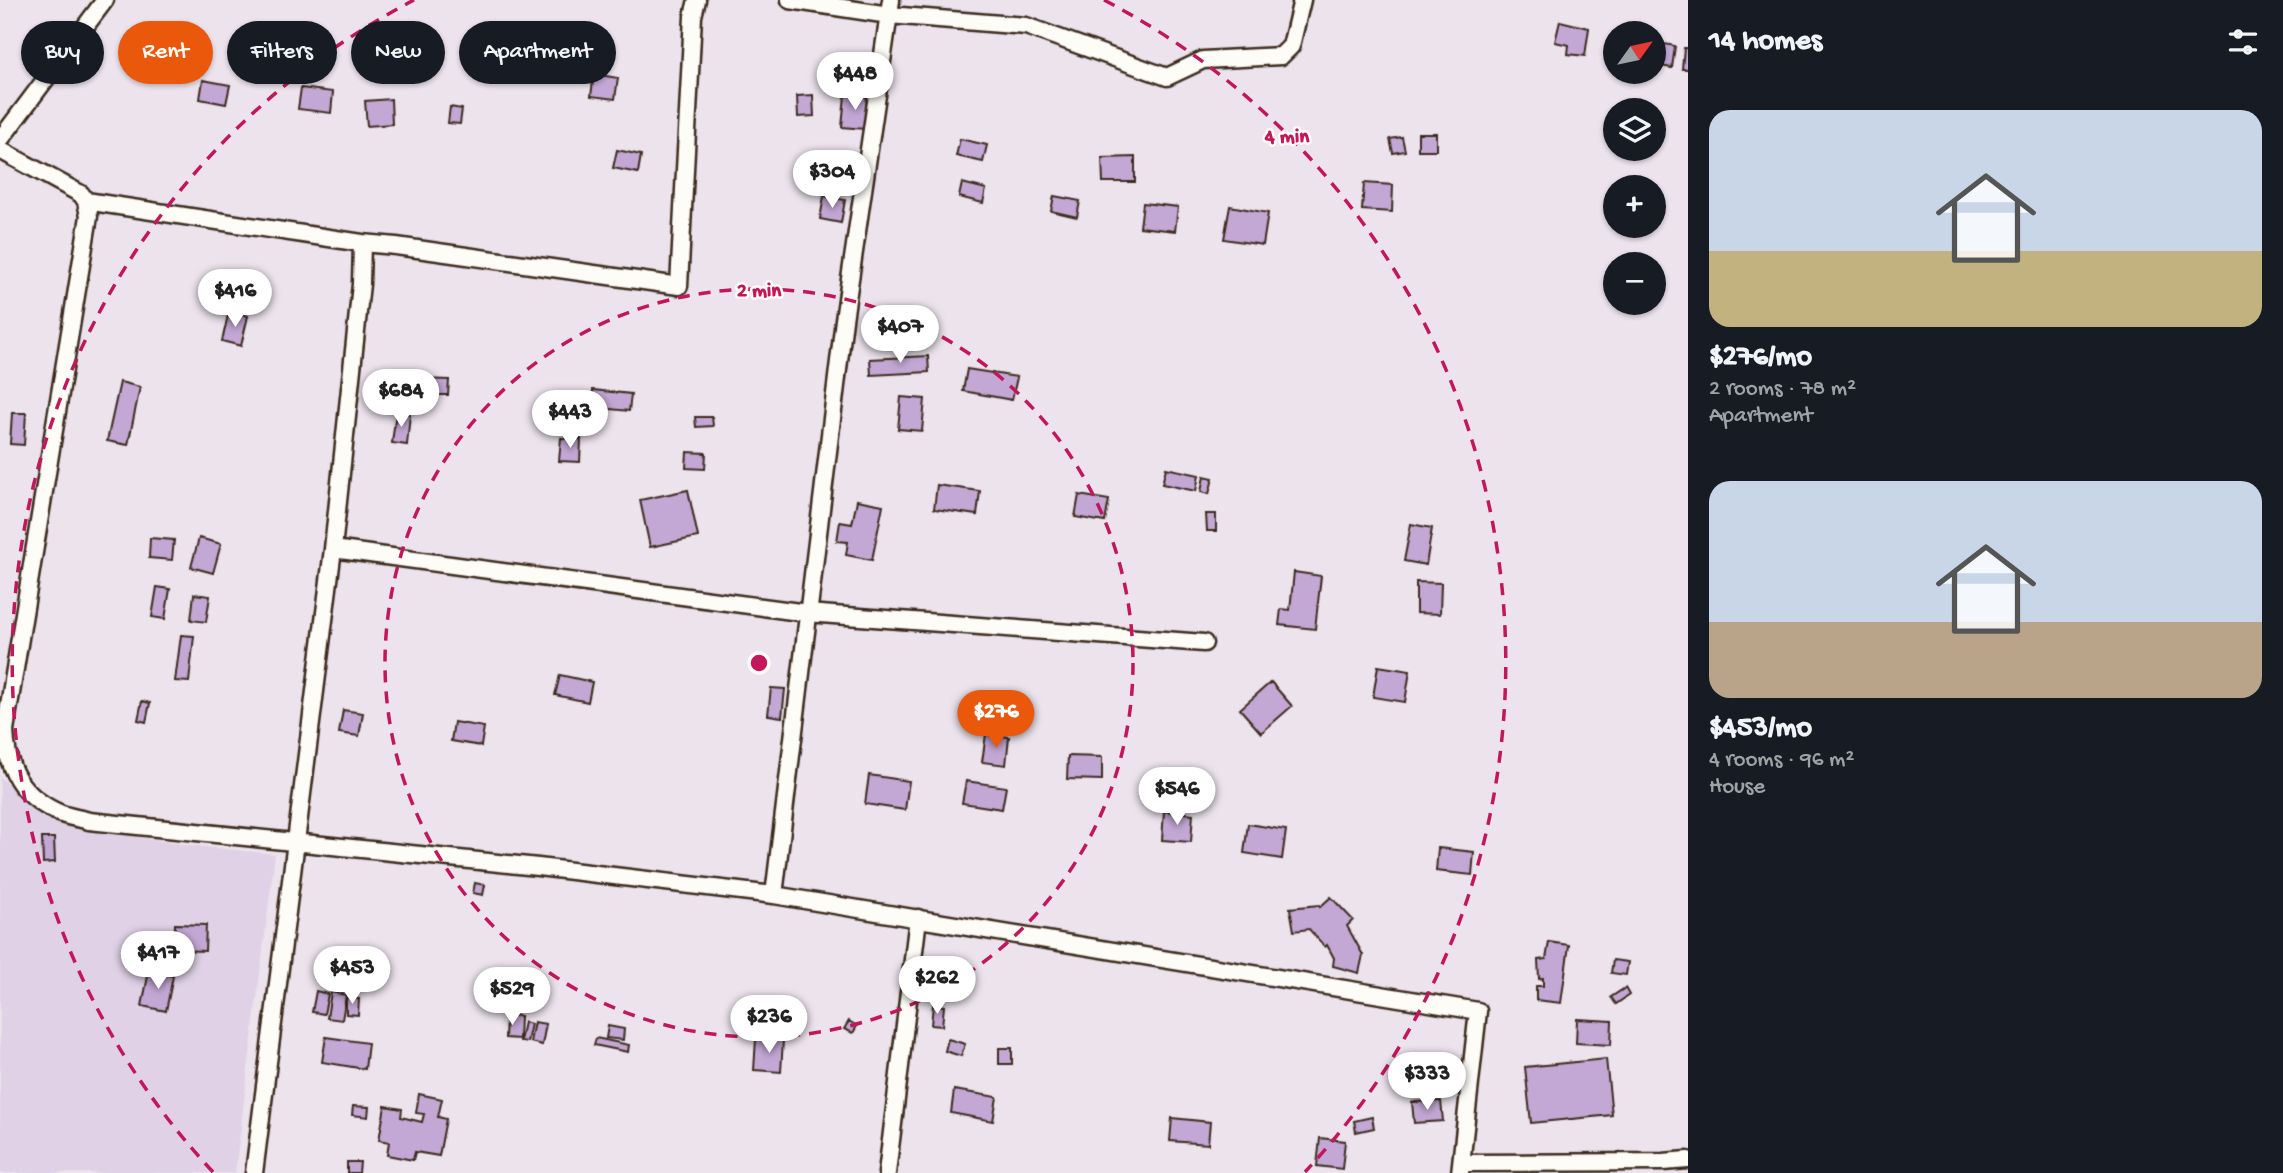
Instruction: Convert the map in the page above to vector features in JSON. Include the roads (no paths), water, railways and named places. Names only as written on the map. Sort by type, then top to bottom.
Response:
[{"type":"street","points":[[0,140],[105,0]]},
{"type":"street","points":[[0,150],[74,190],[86,201],[362,243],[679,286],[693,16],[697,0]]},
{"type":"street","points":[[790,0],[890,8],[1026,26],[1167,77],[1203,60],[1281,56],[1291,46],[1302,0]]},
{"type":"street","points":[[774,895],[844,320],[890,8]]},
{"type":"street","points":[[86,201],[89,216],[5,730],[6,751],[13,772],[33,797],[58,813],[89,821],[538,867],[774,895],[1478,1011],[1461,1168],[1688,1160]]},
{"type":"street","points":[[254,1173],[333,549],[361,284],[362,243]]},
{"type":"street","points":[[333,549],[807,614],[1204,643]]},
{"type":"street","points":[[887,1173],[918,918]]}]
